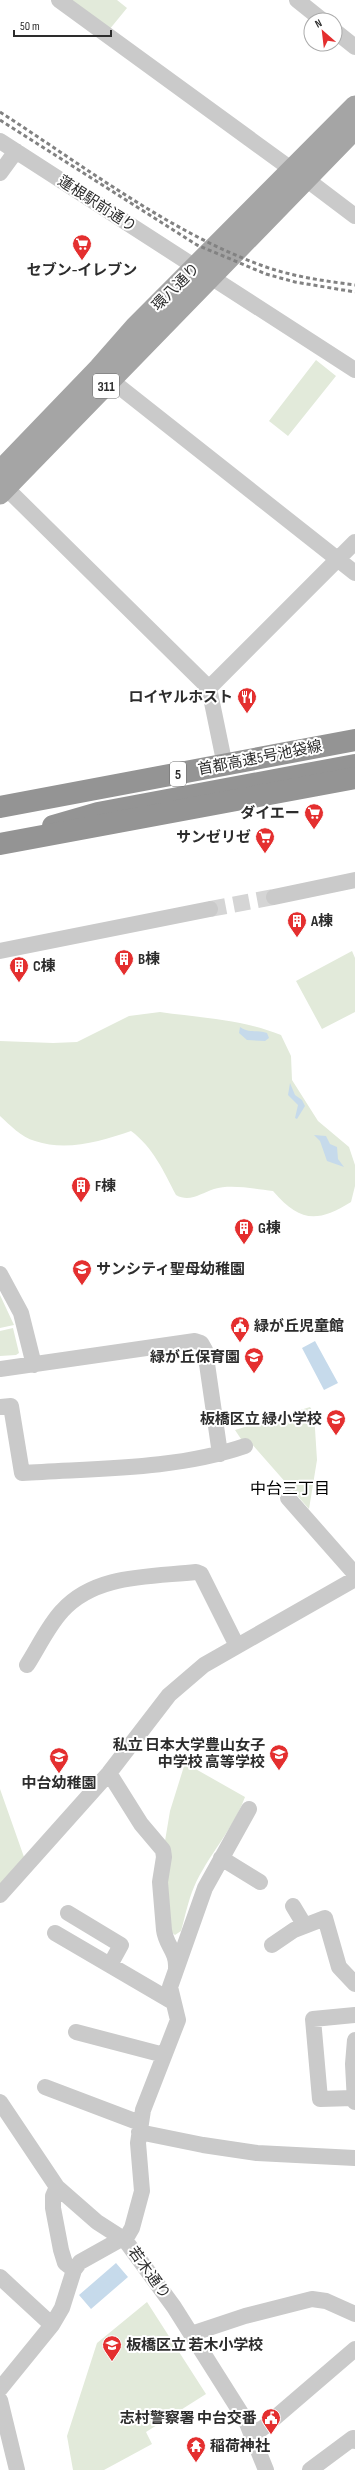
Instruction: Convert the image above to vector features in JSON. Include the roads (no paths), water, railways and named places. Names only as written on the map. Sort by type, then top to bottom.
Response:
[{"type":"highway","name":"首都高速5号池袋線","points":[[0,807],[355,740]]},
{"type":"highway","points":[[0,842],[98,813],[355,754]]},
{"type":"highway","points":[[0,798],[75,804],[191,791],[355,764]]},
{"type":"highway","points":[[0,842],[355,779]]},
{"type":"main road","name":"環八通り","points":[[1,487],[203,273],[299,174],[355,106]]},
{"type":"main road","name":"環八通り","points":[[299,174],[355,129]]},
{"type":"main road","name":"環八通り","points":[[1,487],[112,381],[203,273]]},
{"type":"street","points":[[59,0],[355,216]]},
{"type":"street","points":[[297,0],[312,12]]},
{"type":"street","points":[[343,37],[355,47]]},
{"type":"street","name":"蓮根駅前通り","points":[[0,141],[355,370]]},
{"type":"street","points":[[0,173],[16,151]]},
{"type":"street","points":[[112,381],[355,573]]},
{"type":"street","points":[[1,487],[209,688],[223,756]]},
{"type":"street","points":[[209,688],[355,542]]},
{"type":"street","points":[[0,798],[355,732]]},
{"type":"street","points":[[274,897],[355,880]]},
{"type":"street","points":[[0,951],[210,910]]},
{"type":"street","points":[[0,1274],[21,1312],[34,1365]]},
{"type":"street","points":[[0,1369],[195,1342],[201,1343],[205,1350],[220,1454]]},
{"type":"street","points":[[0,1407],[11,1406],[22,1473],[147,1464],[220,1454],[245,1446]]},
{"type":"street","points":[[288,1498],[355,1574]]},
{"type":"street","points":[[27,1665],[61,1611],[80,1595],[105,1583],[196,1572],[201,1574],[237,1646]]},
{"type":"street","points":[[0,1895],[109,1773],[169,1695],[204,1665],[355,1579]]},
{"type":"street","points":[[109,1773],[141,1824],[163,1850],[164,1857],[160,1882],[164,1930],[165,1938],[177,1957],[176,1970]]},
{"type":"street","points":[[0,2389],[52,2325],[62,2308],[74,2270],[80,2262],[124,2239],[132,2228],[142,2191],[140,2127],[164,2055],[178,2020],[170,1987],[205,1888],[248,1809]]},
{"type":"street","points":[[221,1858],[260,1882]]},
{"type":"street","points":[[293,1906],[305,1926]]},
{"type":"street","points":[[68,1913],[121,1945],[110,1965]]},
{"type":"street","points":[[272,1945],[294,1930],[325,1918],[339,1967],[355,1984]]},
{"type":"street","points":[[55,1933],[173,2002]]},
{"type":"street","points":[[354,2048],[354,2100],[320,2099],[313,2019],[355,2015]]},
{"type":"street","points":[[76,2032],[164,2055]]},
{"type":"street","points":[[45,2087],[140,2127],[209,2146],[257,2153],[355,2158]]},
{"type":"street","name":"若木通り","points":[[0,2102],[57,2187],[97,2222],[124,2239],[191,2334],[253,2433],[266,2470]]},
{"type":"street","points":[[57,2187],[53,2196],[53,2208],[65,2263],[74,2270]]},
{"type":"street","points":[[0,2277],[52,2325]]},
{"type":"street","points":[[191,2334],[245,2316],[312,2299],[326,2301],[355,2314]]},
{"type":"street","points":[[253,2433],[262,2428],[355,2348]]},
{"type":"street","points":[[0,2400],[17,2470]]},
{"type":"street","points":[[310,2470],[353,2438],[355,2441]]},
{"type":"water","points":[[240,1027],[250,1031],[267,1033],[269,1038],[265,1041],[247,1040],[239,1033]]},
{"type":"water","points":[[290,1083],[295,1095],[302,1100],[305,1106],[297,1119],[295,1118],[298,1105],[288,1095]]},
{"type":"water","points":[[314,1135],[326,1136],[330,1144],[337,1147],[338,1159],[344,1167],[327,1161],[320,1141]]},
{"type":"water","points":[[315,1341],[338,1383],[324,1390],[302,1348]]},
{"type":"water","points":[[116,2263],[128,2277],[91,2309],[79,2295]]},
{"type":"tunnel","points":[[210,909],[274,897]]},
{"type":"railway","points":[[0,112],[96,176],[163,218],[231,253],[266,267],[288,273],[355,285]]},
{"type":"railway","points":[[0,120],[197,245],[266,274],[295,282],[355,292]]},
{"type":"place","name":"セブン-イレブン","points":[[82,261]]},
{"type":"place","name":"ロイヤルホスト","points":[[247,714]]},
{"type":"place","name":"ダイエー","points":[[314,830]]},
{"type":"place","name":"サンゼリゼ","points":[[265,854]]},
{"type":"place","name":"A棟","points":[[297,938]]},
{"type":"place","name":"B棟","points":[[124,976]]},
{"type":"place","name":"C棟","points":[[19,983]]},
{"type":"place","name":"F棟","points":[[81,1203]]},
{"type":"place","name":"G棟","points":[[244,1245]]},
{"type":"place","name":"サンシティ聖母幼稚園","points":[[82,1286]]},
{"type":"place","name":"緑が丘児童館","points":[[240,1343]]},
{"type":"place","name":"緑が丘保育園","points":[[254,1374]]},
{"type":"place","name":"板橋区立 緑小学校","points":[[336,1436]]},
{"type":"place","name":"私立 日本大学豊山女子 中学校 高等学校","points":[[279,1771]]},
{"type":"place","name":"中台幼稚園","points":[[59,1774]]},
{"type":"place","name":"板橋区立 若木小学校","points":[[112,2362]]},
{"type":"place","name":"志村警察署 中台交番","points":[[271,2435]]},
{"type":"place","name":"稲荷神社","points":[[196,2463]]},
{"type":"district","name":"中台三丁目","points":[[290,1489]]}]
